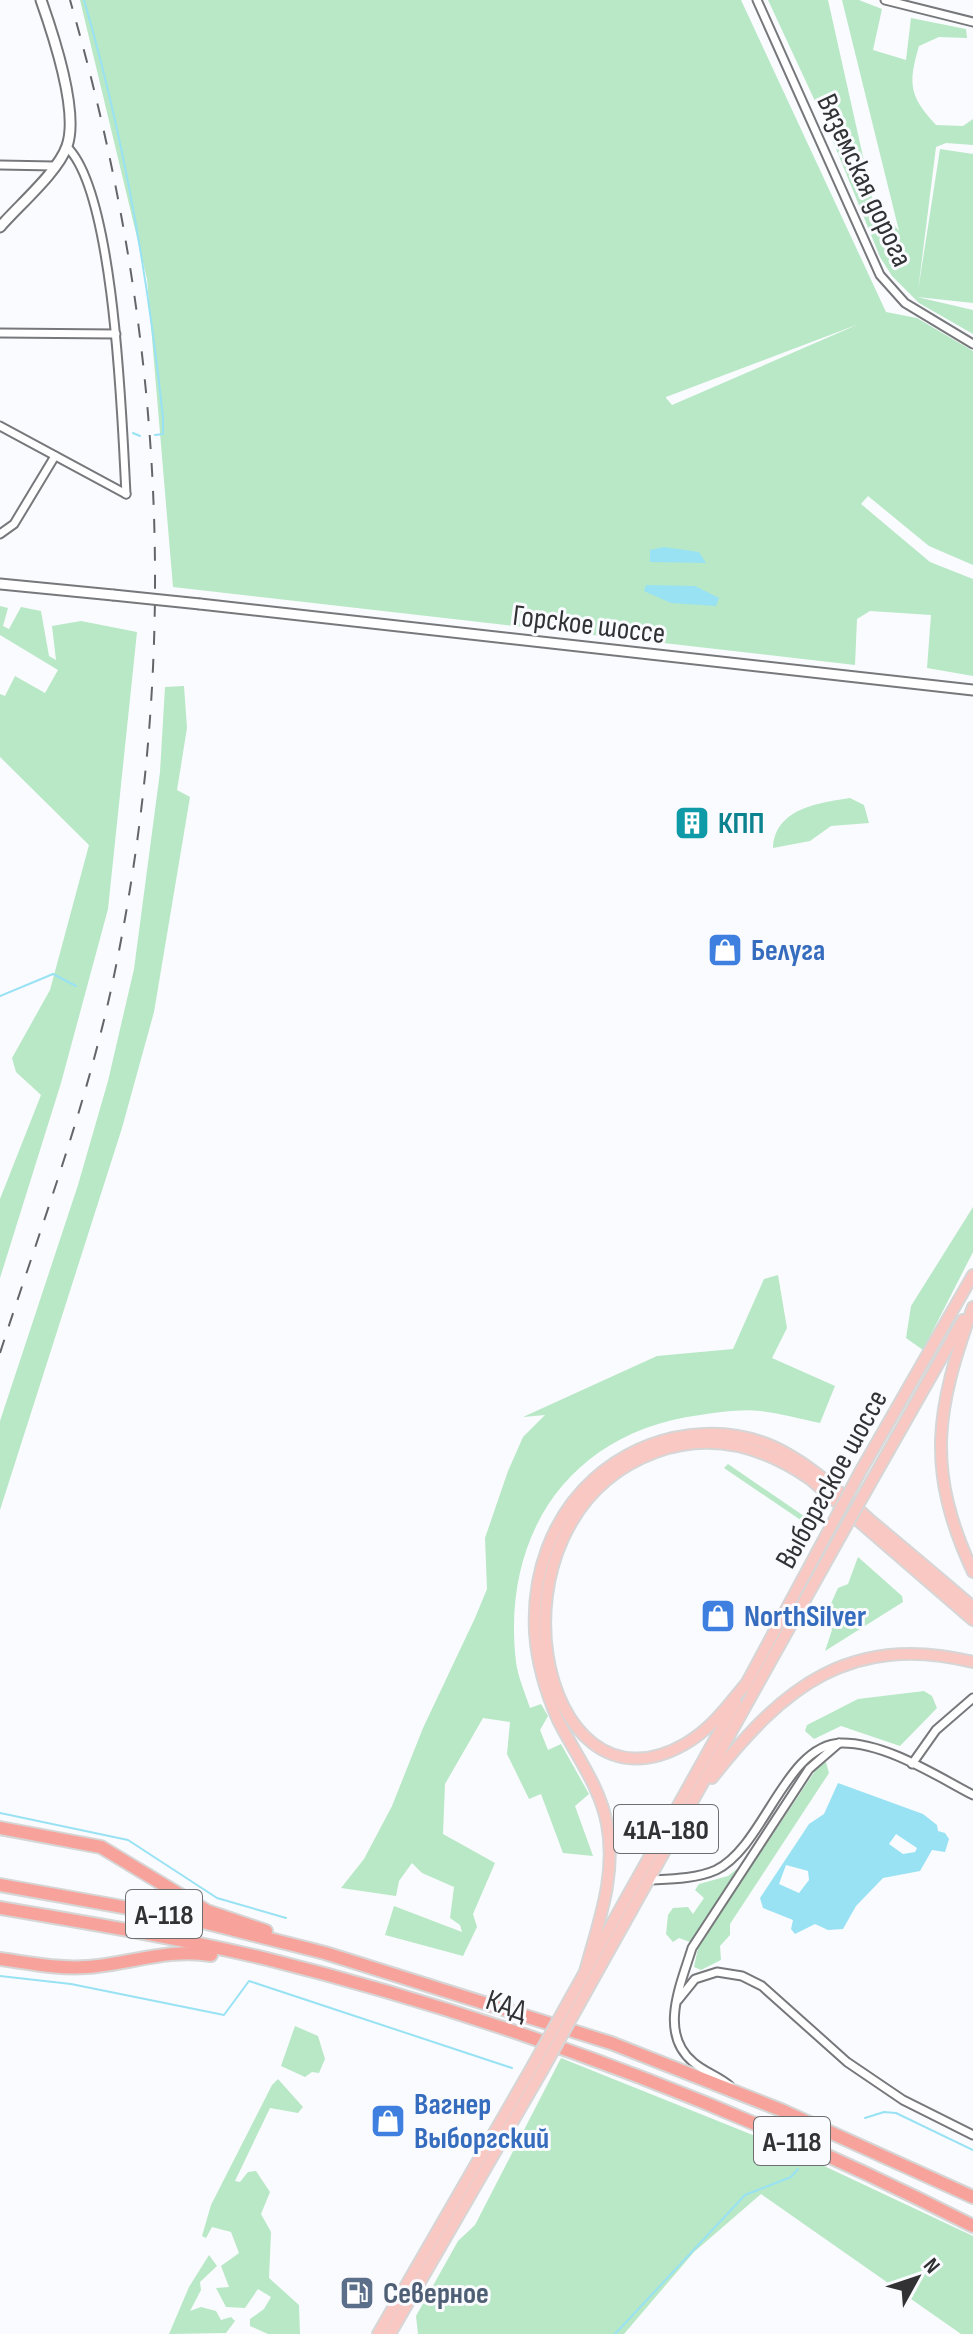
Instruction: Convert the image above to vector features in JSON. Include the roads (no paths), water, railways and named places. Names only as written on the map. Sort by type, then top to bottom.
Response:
[{"type":"highway","points":[[0,1828],[101,1847],[207,1911],[325,1953]]},
{"type":"highway","name":"КАД","points":[[0,1885],[195,1920],[325,1953],[611,2043],[894,2159],[973,2197]]},
{"type":"highway","name":"КАД","points":[[0,1908],[267,1959],[445,2011],[707,2104],[884,2181],[973,2226]]},
{"type":"highway","points":[[0,1959],[55,1968],[90,1967],[176,1952],[312,1972]]},
{"type":"main road","points":[[0,227],[67,147],[70,114],[41,0]]},
{"type":"main road","name":"Горское шоссе","points":[[0,584],[973,690]]},
{"type":"main road","name":"Выборгское шоссе","points":[[576,1999],[585,1972],[860,1472],[973,1275]]},
{"type":"main road","points":[[973,1304],[943,1399],[941,1438],[944,1483],[952,1523],[973,1572]]},
{"type":"main road","name":"Выборгское шоссе","points":[[390,2334],[576,1999],[649,1880],[973,1304]]},
{"type":"main road","points":[[585,1972],[605,1905],[609,1833],[597,1791],[551,1702],[537,1650],[535,1619],[540,1572],[551,1539],[566,1512],[592,1481],[622,1458],[668,1439],[714,1434],[767,1444],[815,1473],[973,1607]]},
{"type":"main road","points":[[745,1685],[696,1737],[668,1752],[647,1757],[622,1755],[600,1748],[573,1723],[559,1699],[546,1649],[544,1619],[549,1574],[559,1542],[580,1506],[598,1487],[626,1466],[658,1451],[683,1445],[721,1443],[755,1449],[784,1461],[810,1479],[973,1620]]},
{"type":"main road","points":[[691,1804],[774,1705],[816,1678],[870,1659],[897,1654],[918,1653],[973,1662]]},
{"type":"main road","name":"Выборгское шоссе","points":[[378,2334],[537,2069]]},
{"type":"street","name":"Вяземская дорога","points":[[757,0],[880,275],[905,303],[973,344]]},
{"type":"street","points":[[885,0],[973,22]]},
{"type":"street","points":[[0,426],[126,494],[116,334],[85,171],[67,147]]},
{"type":"street","points":[[0,165],[54,166]]},
{"type":"street","points":[[0,333],[116,334]]},
{"type":"street","points":[[0,534],[14,524],[55,456]]},
{"type":"street","points":[[912,1764],[936,1730],[973,1698]]},
{"type":"street","points":[[738,2093],[693,2062],[680,2048],[674,2030],[677,2001],[692,1948],[809,1769],[839,1743]]},
{"type":"street","points":[[649,1880],[704,1874],[730,1862],[745,1846],[802,1764],[816,1751],[839,1743],[875,1750],[912,1764],[973,1795]]},
{"type":"street","points":[[677,2001],[695,1979],[717,1972],[742,1976],[762,1986],[847,2062],[935,2117],[973,2135]]},
{"type":"water","points":[[664,547],[699,552],[706,563],[650,562],[650,550]]},
{"type":"water","points":[[646,585],[695,586],[719,598],[716,606],[671,603],[644,591]]},
{"type":"water","points":[[838,1783],[923,1814],[949,1839],[945,1852],[932,1850],[920,1871],[883,1878],[856,1906],[843,1929],[828,1930],[815,1924],[795,1934],[791,1929],[793,1920],[763,1908],[760,1898],[809,1824],[824,1814]],"holes":[[[896,1834],[917,1848],[915,1852],[903,1854],[889,1844]],[[786,1865],[808,1871],[809,1880],[799,1893],[779,1884]]]},
{"type":"waterway","points":[[84,0],[123,155],[142,259],[163,418],[163,434],[155,435]]},
{"type":"waterway","points":[[133,433],[140,436]]},
{"type":"waterway","points":[[0,996],[53,974],[76,986]]},
{"type":"waterway","points":[[0,1813],[128,1840],[217,1898],[286,1918]]},
{"type":"waterway","points":[[0,1976],[71,1984],[224,2015],[249,1981],[512,2068]]},
{"type":"waterway","points":[[865,2118],[884,2112],[896,2113],[973,2150]]},
{"type":"waterway","points":[[615,2334],[745,2195],[791,2177],[798,2169]]},
{"type":"railway","points":[[0,1353],[64,1158],[106,1011],[137,839],[150,718],[155,598],[152,478],[142,358],[125,238],[101,119],[70,0]]},
{"type":"place","name":"КПП","points":[[692,823]]},
{"type":"place","name":"Белуга","points":[[725,950]]},
{"type":"place","name":"NorthSilver","points":[[718,1616]]},
{"type":"place","name":"Вагнер Выборгский","points":[[388,2121]]},
{"type":"place","name":"Северное","points":[[357,2293]]}]
